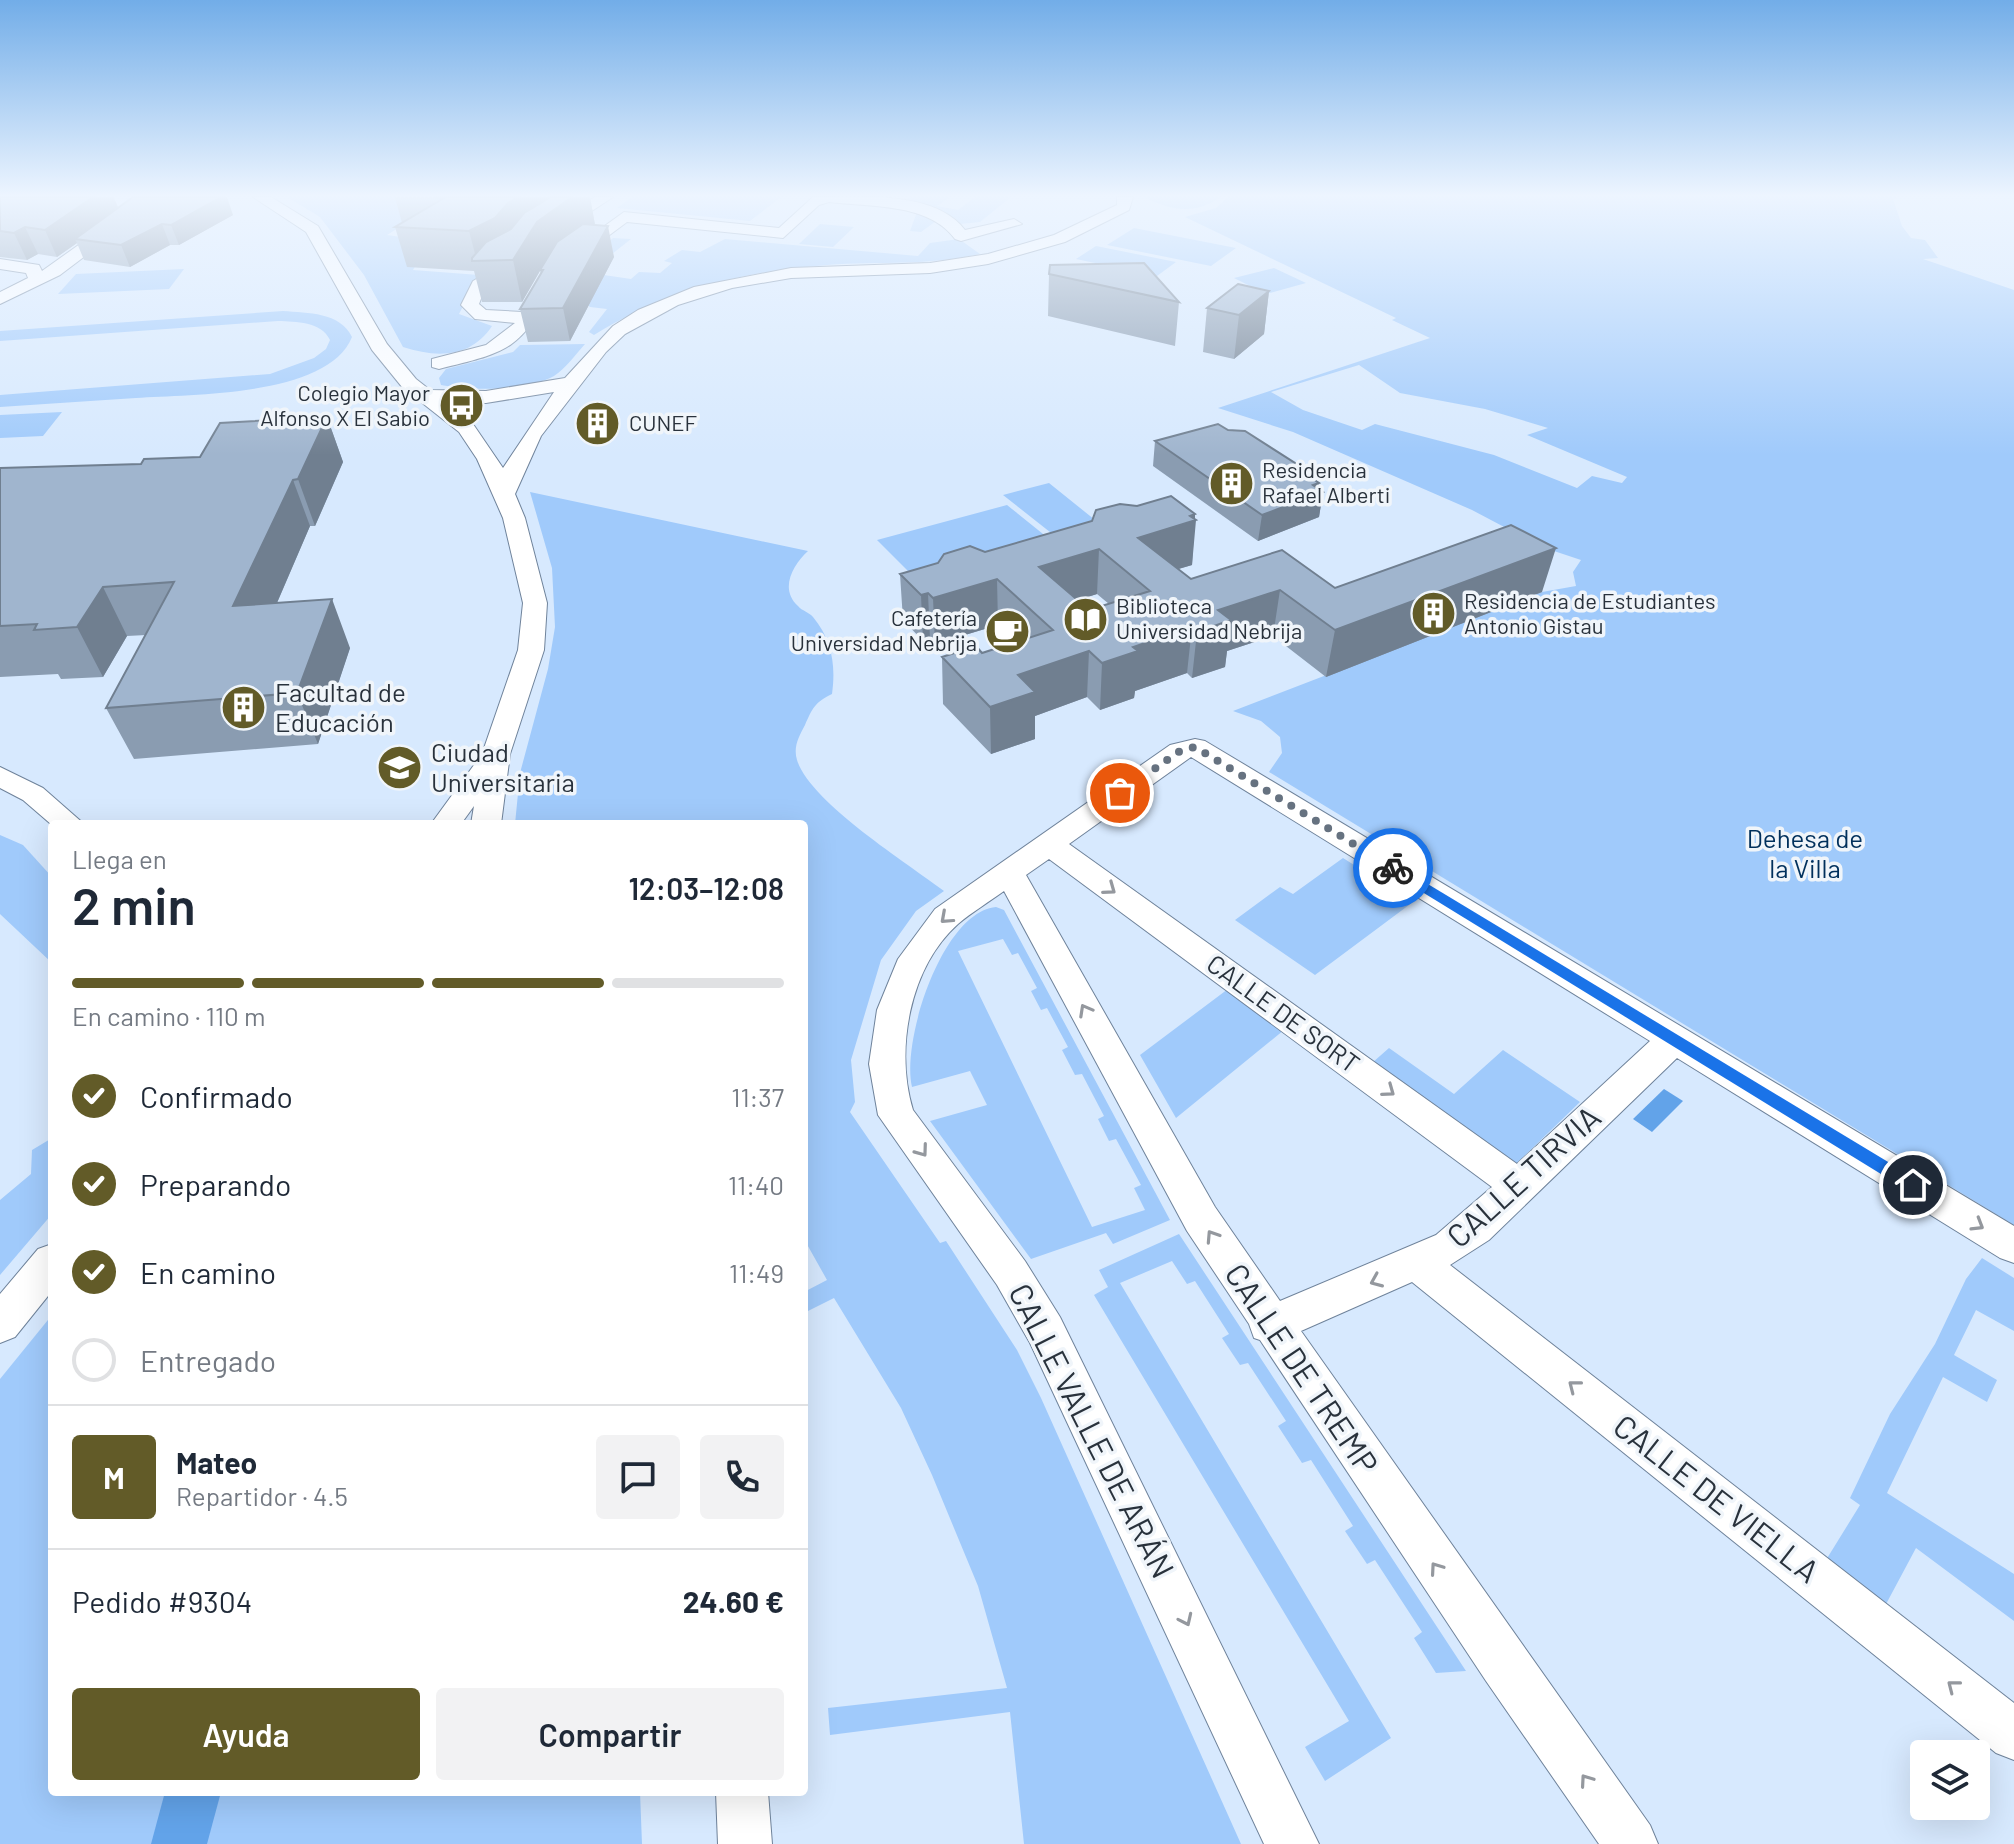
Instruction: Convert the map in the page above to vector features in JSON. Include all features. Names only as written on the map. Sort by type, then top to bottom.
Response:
[{"type":"street","points":[[0,299],[31,283]]},
{"type":"street","points":[[343,283],[379,346],[409,383],[466,428],[488,459],[524,547],[535,603],[531,650],[496,754],[487,820]]},
{"type":"street","points":[[481,283],[470,297],[470,305],[481,315],[522,325]]},
{"type":"street","points":[[439,363],[493,352],[522,325],[549,283]]},
{"type":"street","points":[[503,496],[510,472],[531,434],[617,332],[639,317],[710,289],[739,283]]},
{"type":"street","points":[[426,396],[486,397],[571,383]]},
{"type":"street","name":"CALLE VALLE DE ARÁN","points":[[1292,1844],[1063,1362],[1011,1273],[896,1115],[886,1090],[886,1050],[916,952],[946,917],[1008,870],[1180,751],[1195,747],[1673,1040]]},
{"type":"street","points":[[449,820],[496,754]]},
{"type":"street","points":[[0,776],[33,794],[64,820]]},
{"type":"street","name":"CALLE DE SORT","points":[[1047,843],[1518,1185]]},
{"type":"street","name":"CALLE DE TREMP","points":[[1008,870],[1201,1219],[1269,1325],[1631,1844]]},
{"type":"street","points":[[1673,1040],[2014,1246]]},
{"type":"street","name":"CALLE TIRVIA","points":[[1269,1325],[1450,1247],[1673,1040]]},
{"type":"street","name":"CALLE DE VIELLA","points":[[1418,1263],[2014,1735]]},
{"type":"street","points":[[0,1324],[48,1266]]},
{"type":"street","points":[[742,1796],[745,1844]]},
{"type":"green space","points":[[68,283],[173,283],[169,289],[58,294]]},
{"type":"green space","points":[[368,283],[475,283],[459,314],[492,326],[484,337],[464,350],[452,353],[428,353],[403,347]]},
{"type":"green space","points":[[564,283],[717,283],[649,306],[594,335],[589,332],[607,309],[590,307]]},
{"type":"green space","points":[[1244,283],[1306,283],[1266,294]]},
{"type":"green space","name":"Dehesa de la Villa","points":[[1323,283],[1994,283],[2014,290],[2014,1225],[1269,772],[1282,753],[1280,737],[1261,721],[1233,711],[1542,592],[1576,586],[1573,572],[1581,560],[1542,547],[1472,510],[1293,432],[1218,408],[1430,338],[1392,320],[1396,318]],"holes":[[[1359,365],[1400,393],[1485,409],[1548,428],[1527,435],[1627,477],[1622,483],[1592,476],[1577,488],[1494,455],[1375,424],[1362,430],[1303,410],[1271,392]]]},
{"type":"green space","points":[[283,311],[331,318],[347,329],[352,337],[338,357],[316,371],[288,382],[222,393],[0,407],[0,395],[270,374],[314,358],[326,349],[330,340],[314,326],[278,321],[0,341],[0,331]]},
{"type":"green space","points":[[585,344],[554,376],[529,385],[467,388],[441,385],[439,378],[446,369],[513,352],[520,345]]},
{"type":"green space","points":[[62,412],[43,436],[0,438],[0,415]]},
{"type":"green space","points":[[1049,483],[1100,524],[1055,536],[1003,495]]},
{"type":"green space","points":[[530,492],[808,551],[793,570],[789,592],[825,635],[833,663],[833,683],[832,694],[815,706],[801,733],[796,746],[797,760],[806,777],[839,813],[944,891],[916,911],[881,960],[851,1060],[855,1102],[850,1112],[940,1243],[946,1241],[1017,1350],[1241,1844],[1024,1844],[1010,1712],[830,1735],[828,1708],[1007,1688],[978,1586],[901,1408],[834,1298],[808,1311],[808,1290],[827,1280],[808,1246],[808,820],[515,820],[520,773],[548,669],[555,627],[552,568]]},
{"type":"green space","points":[[1007,505],[1048,538],[914,577],[877,540]]},
{"type":"green space","points":[[0,835],[23,845],[48,873],[48,959],[0,914]]},
{"type":"green space","points":[[1343,858],[1413,902],[1315,975],[1235,920],[1280,887],[1293,894]]},
{"type":"green space","points":[[996,907],[1004,910],[1170,1220],[1113,1244],[1106,1233],[1031,1259],[930,1121],[987,1105],[970,1071],[912,1087],[910,1067],[913,1041],[930,982],[943,954],[976,914]],"holes":[[[1003,939],[1012,955],[1018,953],[1037,988],[1031,991],[1041,1010],[1047,1008],[1068,1047],[1062,1050],[1075,1075],[1082,1074],[1104,1116],[1098,1119],[1109,1141],[1116,1139],[1141,1185],[1134,1188],[1145,1210],[1092,1227],[958,951]]]},
{"type":"green space","points":[[1228,989],[1284,1030],[1176,1118],[1140,1055]]},
{"type":"green space","points":[[1389,1048],[1454,1094],[1503,1050],[1580,1102],[1516,1164],[1372,1063]]},
{"type":"green space","points":[[48,1140],[48,1219],[0,1275],[0,1200],[31,1174],[32,1150]]},
{"type":"green space","points":[[1179,1234],[1466,1671],[1436,1673],[1414,1638],[1422,1632],[1375,1560],[1367,1564],[1345,1531],[1353,1526],[1311,1460],[1302,1463],[1278,1426],[1286,1421],[1248,1363],[1240,1365],[1222,1338],[1229,1334],[1195,1281],[1187,1284],[1172,1261],[1120,1283],[1391,1738],[1325,1781],[1305,1747],[1349,1721],[1094,1295],[1108,1287],[1099,1270]]},
{"type":"green space","points":[[1982,1258],[2014,1278],[2014,1331],[1976,1310],[1954,1355],[1997,1380],[1987,1402],[1943,1377],[1887,1493],[2014,1574],[2014,1621],[1916,1548],[1885,1606],[1826,1560],[1860,1505],[1850,1498],[1890,1414],[1935,1344],[1966,1279]]},
{"type":"green space","points":[[48,1320],[48,1796],[640,1796],[642,1844],[0,1844],[0,1379]]},
{"type":"shaded area","points":[[1664,1089],[1683,1101],[1652,1132],[1633,1119]]},
{"type":"building","points":[[535,283],[577,283],[563,308],[520,309]]},
{"type":"building","points":[[1091,283],[1162,283],[1179,302]]},
{"type":"building","points":[[1238,284],[1269,291],[1239,315],[1207,308]]},
{"type":"building","points":[[327,417],[233,606],[332,599],[297,693],[106,708],[174,582],[103,587],[77,627],[34,630],[37,624],[0,626],[0,468],[141,464],[144,459],[200,457],[220,423]]},
{"type":"building","points":[[1218,424],[1228,430],[1245,431],[1317,477],[1312,478],[1319,483],[1313,485],[1323,492],[1262,515],[1155,441]]},
{"type":"building","points":[[1171,496],[1195,514],[1190,516],[1196,520],[1138,538],[1191,579],[1282,550],[1335,588],[1511,525],[1556,548],[1335,630],[1280,590],[1218,610],[1231,620],[1197,632],[1192,627],[1133,647],[1138,651],[1102,663],[1089,651],[1018,675],[1035,692],[990,707],[942,657],[976,646],[982,653],[1053,630],[997,579],[933,598],[928,593],[921,595],[900,574],[938,563],[944,554],[970,546],[985,552],[1092,521],[1096,510],[1120,504],[1137,506]],"holes":[[[1099,549],[1150,591],[1089,610],[1039,567]]]},
{"type":"waterway","points":[[179,1844],[192,1796]]},
{"type":"way so far","points":[[1120,793],[1180,751],[1195,747],[1393,868]]},
{"type":"place","name":"Colegio Mayor Alfonso X El Sabio","points":[[461,406]]},
{"type":"place","name":"CUNEF","points":[[598,423]]},
{"type":"place","name":"Residencia Rafael Alberti","points":[[1231,483]]},
{"type":"place","name":"Residencia de Estudiantes Antonio Gistau","points":[[1433,614]]},
{"type":"place","name":"Biblioteca Universidad Nebrija","points":[[1085,619]]},
{"type":"place","name":"Cafetería Universidad Nebrija","points":[[1008,631]]},
{"type":"place","name":"Facultad de Educación","points":[[244,708]]},
{"type":"place","name":"Ciudad Universitaria","points":[[400,768]]},
{"type":"route","points":[[1393,868],[1913,1185]]}]
